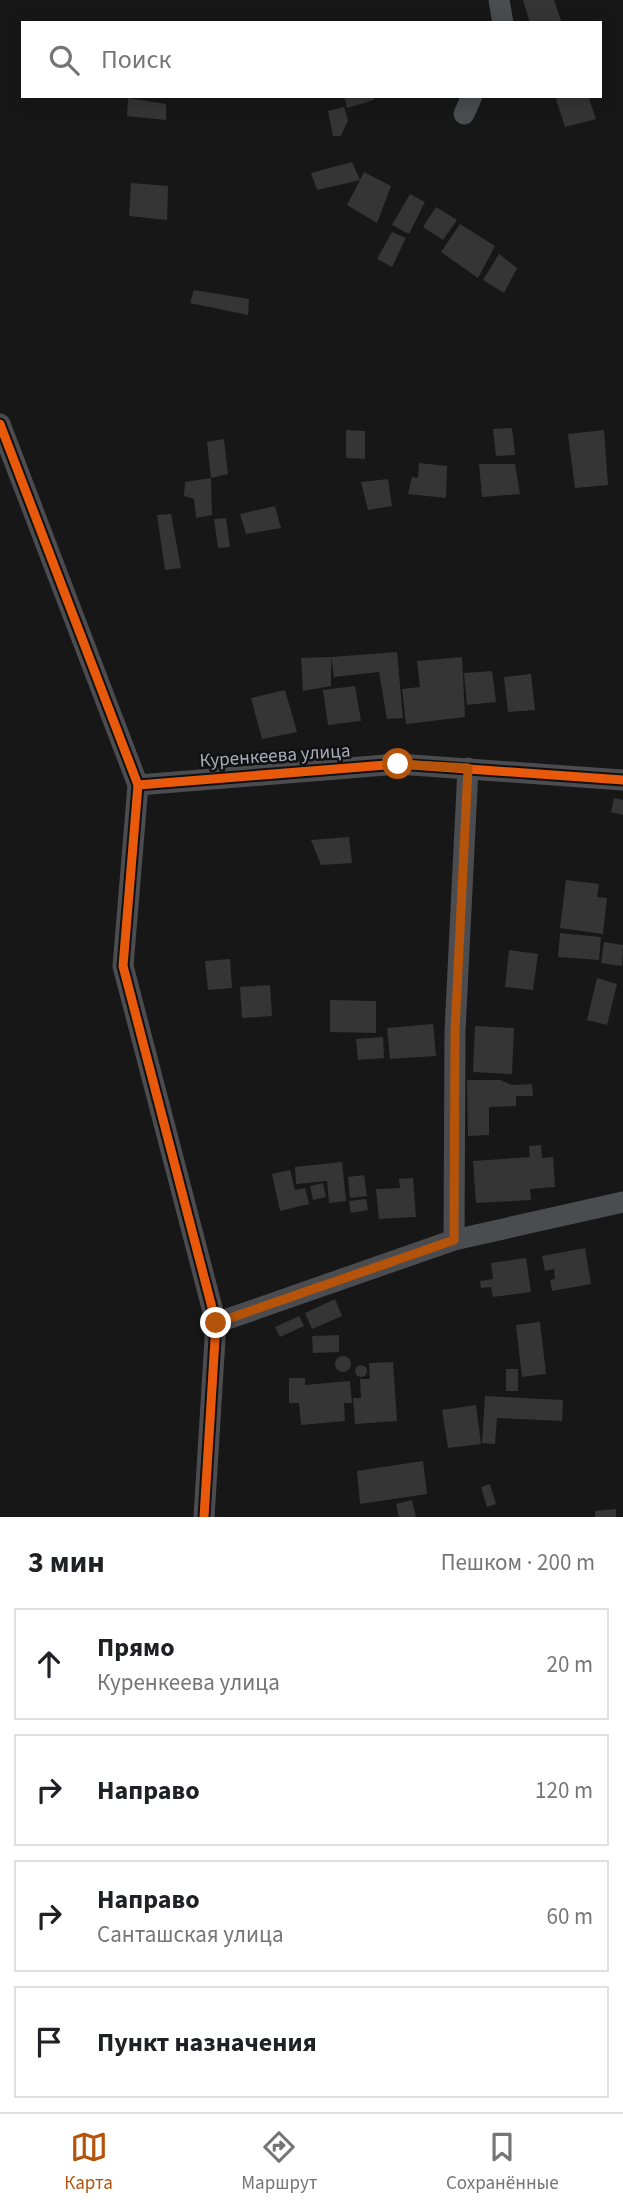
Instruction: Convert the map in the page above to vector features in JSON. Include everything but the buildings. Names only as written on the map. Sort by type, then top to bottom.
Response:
[{"type":"street","points":[[499,0],[503,21]]},
{"type":"street","points":[[0,424],[138,785],[123,965],[216,1323],[205,1517]]},
{"type":"street","name":"Куренкеева улица","points":[[138,785],[398,764],[623,780]]},
{"type":"street","points":[[454,1240],[455,1031],[468,768]]},
{"type":"street","points":[[216,1323],[454,1240],[623,1202]]},
{"type":"cycle path","points":[[0,424],[138,785],[123,966],[216,1323],[204,1517]]},
{"type":"cycle path","points":[[138,785],[398,764],[623,780]]},
{"type":"route","points":[[216,1323],[454,1240],[455,1031],[468,768],[398,764]]}]
